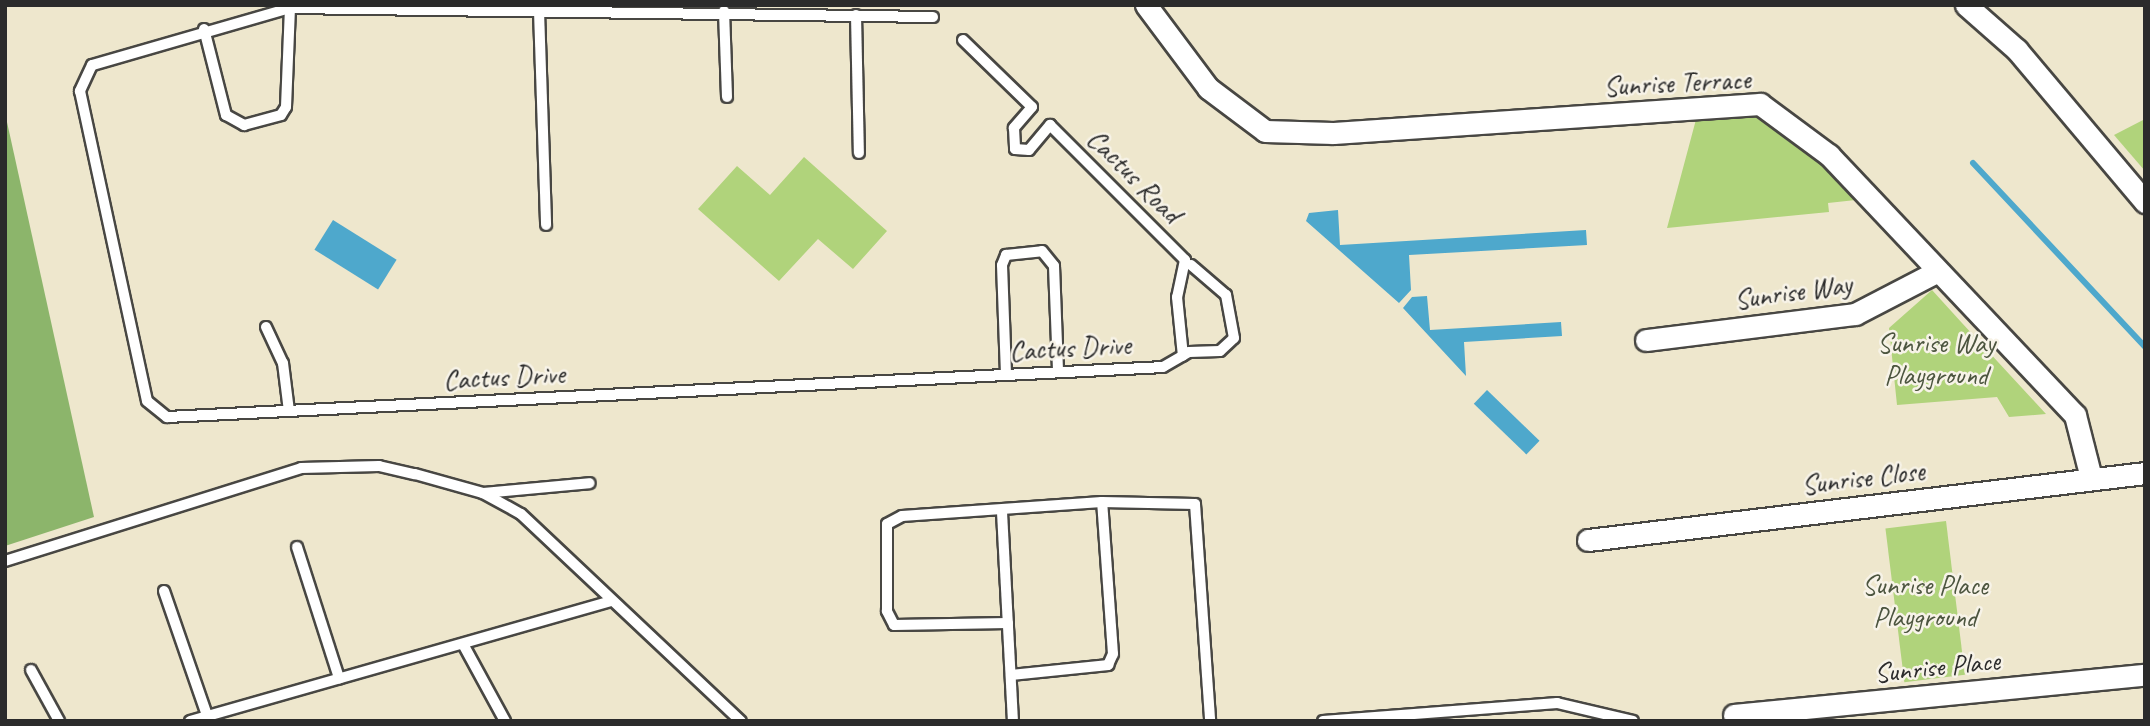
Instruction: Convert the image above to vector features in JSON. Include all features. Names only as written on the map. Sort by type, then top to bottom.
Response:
[{"type":"street","name":"Sunrise Terrace","points":[[1146,5],[1208,88],[1265,131],[1332,133],[1760,104],[1829,155],[2075,415],[2091,478]]},
{"type":"street","points":[[1966,5],[2017,50],[2145,202]]},
{"type":"street","name":"Sunrise Way","points":[[1647,340],[1854,314],[1938,271]]},
{"type":"street","name":"Sunrise Close","points":[[1588,540],[2145,473]]},
{"type":"street","name":"Sunrise Place","points":[[1734,715],[2145,675]]},
{"type":"lane","points":[[204,29],[226,115],[244,125],[281,115],[286,107],[290,8],[724,11],[933,17]]},
{"type":"lane","name":"Cactus Drive","points":[[290,8],[123,52],[92,65],[82,76],[147,401],[167,418],[1163,367],[1183,356],[1220,351],[1234,338],[1229,301],[1188,262]]},
{"type":"lane","points":[[539,11],[547,225]]},
{"type":"lane","points":[[724,11],[727,97]]},
{"type":"lane","points":[[856,15],[859,153]]},
{"type":"lane","name":"Cactus Road","points":[[963,40],[1032,107],[1014,128],[1015,149],[1029,150],[1050,125],[1188,262]]},
{"type":"lane","points":[[1006,374],[1002,264],[1006,255],[1029,251],[1051,256],[1054,266],[1058,371]]},
{"type":"lane","points":[[1183,356],[1177,298],[1188,262]]},
{"type":"lane","points":[[266,327],[283,363],[289,411]]},
{"type":"lane","points":[[5,561],[301,468],[379,466],[483,492],[521,514],[741,721]]},
{"type":"lane","points":[[483,492],[590,483]]},
{"type":"lane","points":[[1011,675],[1108,665],[1113,654],[1102,502]]},
{"type":"lane","points":[[1008,623],[894,625],[883,537],[887,524],[902,516],[1002,512],[1102,502],[1195,504],[1210,721]]},
{"type":"lane","points":[[1002,512],[1013,721]]},
{"type":"lane","points":[[297,547],[339,678]]},
{"type":"lane","points":[[164,591],[207,715]]},
{"type":"lane","points":[[190,721],[611,601]]},
{"type":"lane","points":[[463,645],[505,721]]},
{"type":"lane","points":[[31,670],[59,721]]},
{"type":"lane","points":[[1323,721],[1558,703],[1633,721]]},
{"type":"green space","points":[[1698,112],[1758,112],[1865,199],[1828,203],[1829,212],[1667,228]]},
{"type":"green space","points":[[5,113],[94,517],[5,546]]},
{"type":"green space","points":[[2145,119],[2145,171],[2114,135]]},
{"type":"green space","points":[[804,157],[887,231],[853,269],[818,239],[779,281],[698,209],[737,166],[770,195]]},
{"type":"green space","name":"Sunrise Way Playground","points":[[1932,290],[2046,414],[2009,417],[1997,397],[1897,405],[1889,328]]},
{"type":"green space","name":"Sunrise Place Playground","points":[[1946,521],[1965,675],[1904,682],[1885,528]]},
{"type":"water","points":[[1338,210],[1340,245],[1586,230],[1587,245],[1409,255],[1411,290],[1399,303],[1306,221],[1309,213]]},
{"type":"water","points":[[333,220],[397,260],[378,289],[314,250]]},
{"type":"water","points":[[1427,296],[1430,330],[1561,322],[1562,336],[1464,342],[1466,376],[1403,308],[1412,297]]},
{"type":"water","points":[[1487,390],[1540,441],[1526,454],[1474,404]]},
{"type":"waterway","points":[[1973,163],[2145,347]]}]
